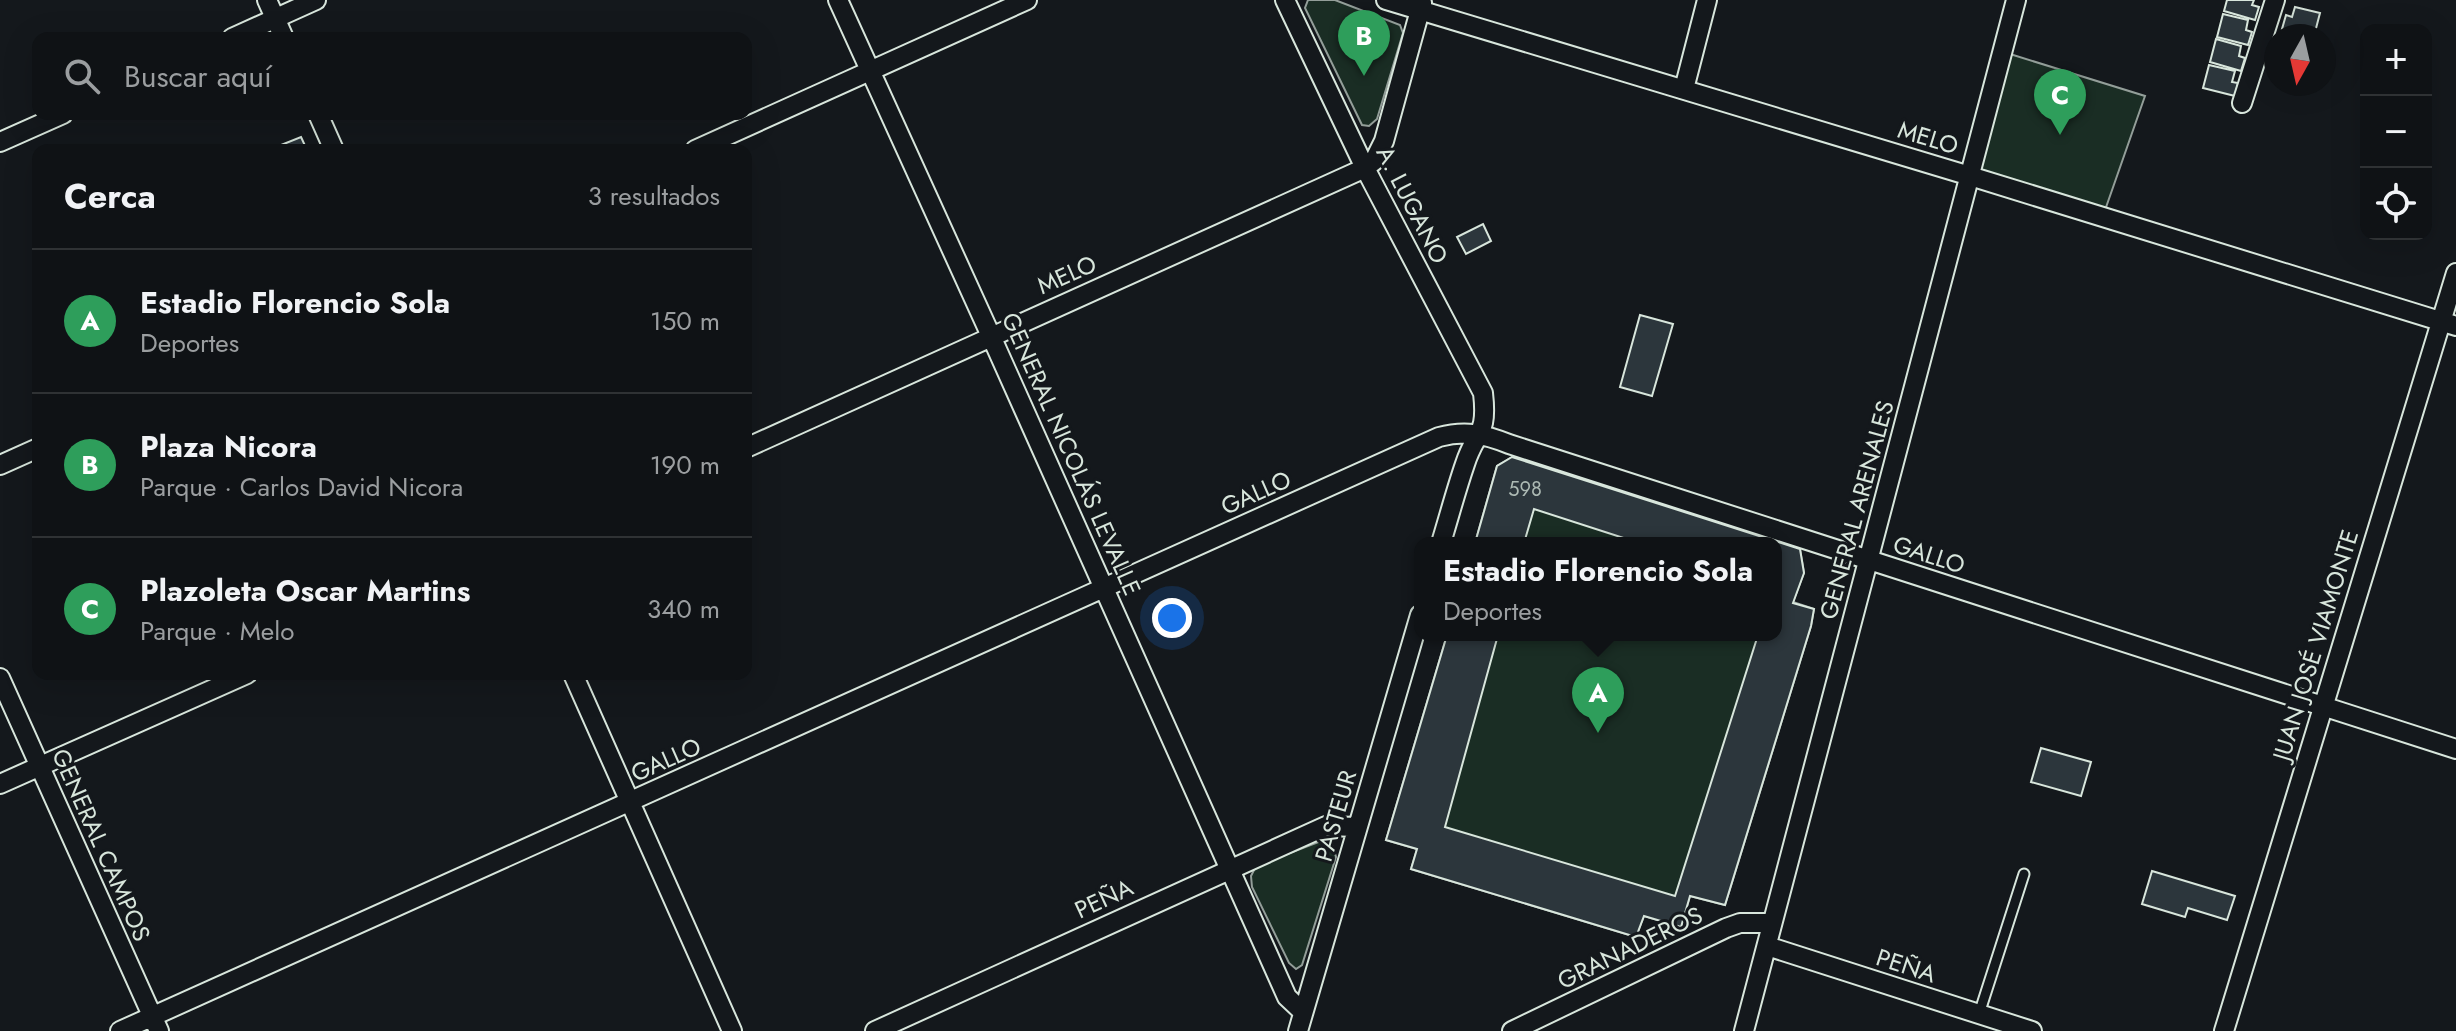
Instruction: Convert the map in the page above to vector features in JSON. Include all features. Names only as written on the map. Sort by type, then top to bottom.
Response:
[{"type":"street","points":[[267,0],[281,32]]},
{"type":"street","points":[[246,32],[316,0]]},
{"type":"street","name":"GENERAL NICOLÁS LEVALLE","points":[[838,0],[1287,997],[1303,1012]]},
{"type":"street","points":[[708,144],[1027,0]]},
{"type":"street","name":"A. LUGANO","points":[[1285,0],[1365,168],[1483,393],[1485,413],[1482,433]]},
{"type":"street","name":"MELO","points":[[1386,0],[1422,6],[2448,324]]},
{"type":"street","points":[[1684,89],[1707,0]]},
{"type":"street","name":"GENERAL ARENALES","points":[[1744,1031],[2016,0]]},
{"type":"street","points":[[2242,103],[2275,0]]},
{"type":"street","points":[[1365,168],[1374,161],[1384,141],[1422,6]]},
{"type":"street","points":[[0,142],[50,120]]},
{"type":"street","points":[[321,120],[331,144]]},
{"type":"street","name":"MELO","points":[[752,445],[1365,168]]},
{"type":"street","name":"JUAN JOSÉ VIAMONTE","points":[[2224,1031],[2321,707],[2448,324],[2456,273]]},
{"type":"street","name":"GALLO","points":[[120,1031],[156,1024],[630,802],[1439,437],[1455,433],[1482,433],[1868,561],[2456,749]]},
{"type":"street","points":[[1443,537],[1466,460],[1482,433]]},
{"type":"street","points":[[0,465],[32,451]]},
{"type":"street","name":"PASTEUR","points":[[1298,1031],[1414,635]]},
{"type":"street","name":"GENERAL CAMPOS","points":[[0,678],[156,1024]]},
{"type":"street","points":[[0,784],[234,680]]},
{"type":"street","points":[[576,680],[732,1031]]},
{"type":"street","name":"PEÑA","points":[[875,1031],[1326,826],[1357,827]]},
{"type":"street","name":"GRANADEROS","points":[[1512,1031],[1726,928],[1740,923],[1772,923]]},
{"type":"street","name":"PEÑA","points":[[1767,946],[2032,1031]]},
{"type":"lane","points":[[1979,1014],[2024,874]]},
{"type":"green space","points":[[1308,0],[1335,0],[1400,25],[1403,33],[1377,119],[1369,126],[1362,125],[1305,8]]},
{"type":"green space","points":[[2010,54],[2145,96],[2104,213],[1978,173]]},
{"type":"green space","points":[[1512,457],[1762,537],[1477,537],[1497,466]]},
{"type":"green space","points":[[1782,543],[1800,549],[1804,573],[1793,602],[1814,609],[1811,626],[1725,905],[1690,896],[1681,927],[1644,916],[1636,937],[1411,869],[1417,849],[1386,840],[1445,641],[1782,641]]},
{"type":"green space","points":[[1321,841],[1333,846],[1336,857],[1302,965],[1296,969],[1289,963],[1252,887],[1251,876],[1256,866]]},
{"type":"building","points":[[2227,0],[2254,0],[2252,5],[2259,7],[2255,20],[2224,11]]},
{"type":"building","points":[[2295,7],[2320,13],[2317,24],[2283,24],[2286,15],[2292,17]]},
{"type":"building","points":[[2223,14],[2248,20],[2246,30],[2252,32],[2248,45],[2217,37]]},
{"type":"building","points":[[2216,39],[2241,46],[2239,56],[2245,58],[2241,71],[2210,62]]},
{"type":"building","points":[[2209,65],[2235,71],[2232,82],[2238,83],[2235,96],[2203,88]]},
{"type":"building","points":[[301,137],[304,144],[284,144]]},
{"type":"building","points":[[1483,224],[1491,241],[1466,254],[1457,237]]},
{"type":"building","points":[[1640,315],[1673,324],[1652,396],[1620,387]]},
{"type":"building","points":[[1512,457],[1762,537],[1620,537],[1534,509],[1526,537],[1477,537],[1497,466]]},
{"type":"building","points":[[1782,543],[1800,549],[1804,573],[1793,603],[1814,609],[1811,626],[1725,905],[1690,896],[1681,927],[1644,916],[1636,937],[1411,869],[1417,849],[1386,840],[1445,641],[1496,641],[1445,827],[1675,896],[1756,641],[1782,641]]},
{"type":"building","points":[[2041,748],[2091,762],[2081,796],[2031,782]]},
{"type":"building","points":[[2152,871],[2235,896],[2227,920],[2188,908],[2185,917],[2142,904]]},
{"type":"place","name":"Plaza Nicora","points":[[1364,76]]},
{"type":"place","name":"Plazoleta Oscar Martins","points":[[2060,135]]},
{"type":"place","name":"Estadio Florencio Sola","points":[[1598,733]]}]
